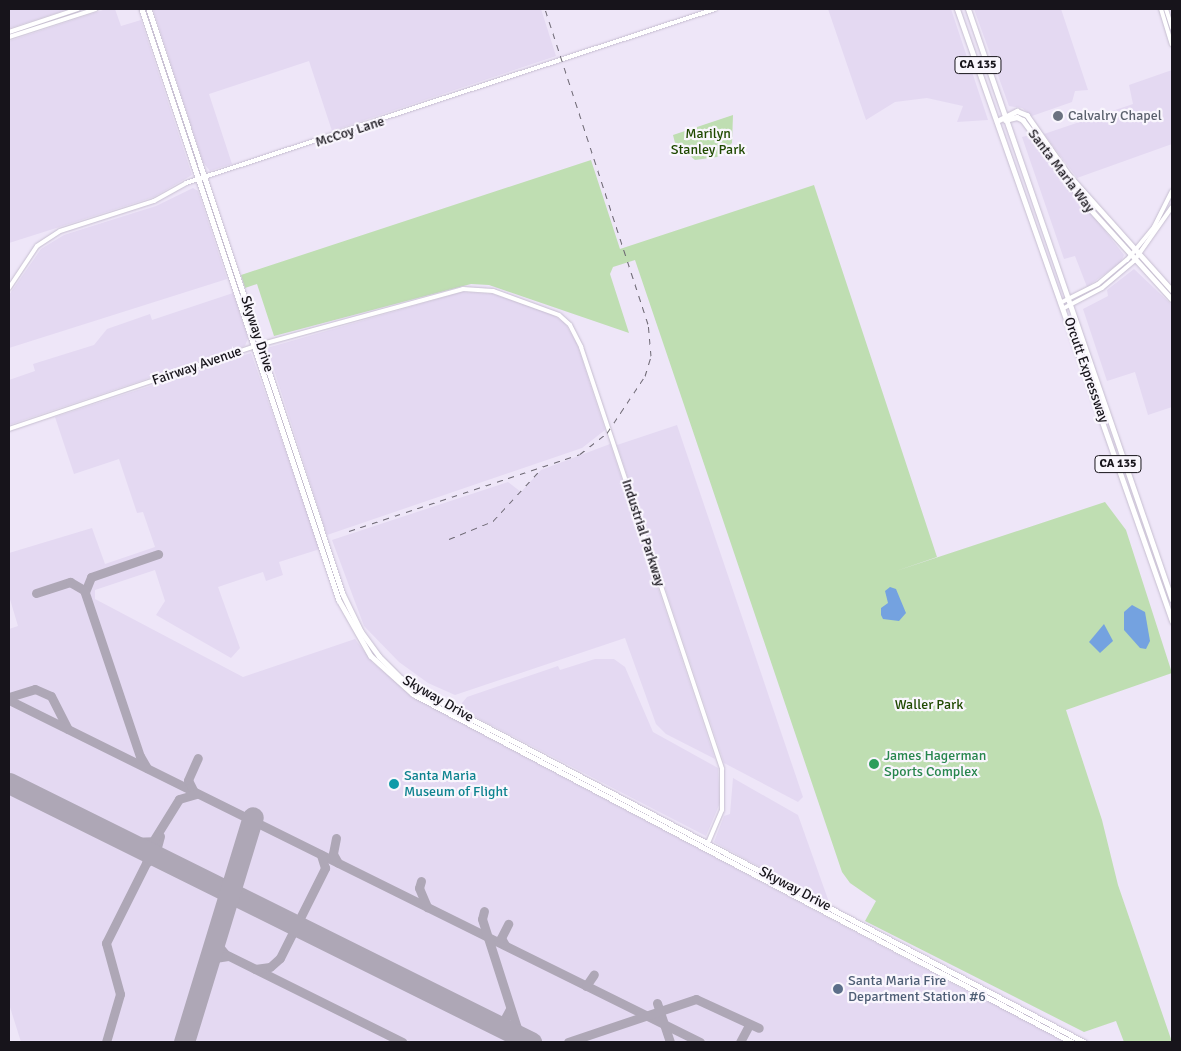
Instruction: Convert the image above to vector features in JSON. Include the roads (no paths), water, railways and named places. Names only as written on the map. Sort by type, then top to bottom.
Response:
[{"type":"highway","name":"CA 135","points":[[957,9],[999,120]]},
{"type":"highway","name":"CA 135","points":[[968,9],[1006,117]]},
{"type":"highway","name":"Orcutt Expressway","points":[[1006,117],[1172,600]]},
{"type":"highway","name":"Orcutt Expressway","points":[[999,120],[1172,621]]},
{"type":"main road","name":"Skyway Drive","points":[[142,9],[202,178],[348,606],[379,656],[417,689],[1084,1042]]},
{"type":"main road","name":"Skyway Drive","points":[[149,9],[202,178]]},
{"type":"main road","name":"Santa Maria Way","points":[[1006,117],[1018,110],[1027,114],[1070,175],[1135,252],[1172,290]]},
{"type":"main road","points":[[999,120],[1006,117]]},
{"type":"main road","name":"Santa Maria Way","points":[[1006,117],[1023,120],[1056,168],[1130,257],[1172,299]]},
{"type":"main road","name":"Skyway Drive","points":[[258,345],[345,614],[371,656],[397,682],[446,711],[1072,1042]]},
{"type":"street","points":[[9,32],[78,9]]},
{"type":"street","points":[[9,37],[96,9]]},
{"type":"street","name":"McCoy Lane","points":[[9,288],[34,250],[53,234],[154,201],[202,178],[715,9]]},
{"type":"street","points":[[1161,9],[1172,44]]},
{"type":"street","points":[[1166,9],[1172,28]]},
{"type":"street","points":[[1063,305],[1098,284],[1135,252],[1154,227],[1172,191]]},
{"type":"street","points":[[1063,305],[1071,306],[1102,288],[1140,256],[1172,208]]},
{"type":"street","name":"Fairway Avenue","points":[[9,429],[258,345],[474,288]]},
{"type":"street","name":"Industrial Parkway","points":[[474,288],[550,310],[575,332],[722,769],[722,810],[708,843]]},
{"type":"water","points":[[890,587],[896,589],[906,613],[899,621],[883,619],[881,615],[881,608],[888,603],[885,591]]},
{"type":"water","points":[[1132,605],[1145,612],[1150,641],[1146,649],[1140,648],[1124,630],[1124,612]]},
{"type":"water","points":[[1104,624],[1113,641],[1100,653],[1089,642]]},
{"type":"railway","points":[[349,531],[580,454],[607,433],[645,376],[651,356],[648,324],[545,9]]},
{"type":"railway","points":[[449,539],[493,521],[540,470]]},
{"type":"place","name":"Calvalry Chapel","points":[[1058,116]]},
{"type":"place","name":"James Hagerman Sports Complex","points":[[874,764]]},
{"type":"place","name":"Santa Maria Museum of Flight","points":[[394,784]]},
{"type":"place","name":"Santa Maria Fire Department Station #6","points":[[838,989]]},
{"type":"park label","name":"Marilyn Stanley Park","points":[[708,142]]},
{"type":"park label","name":"Waller Park","points":[[929,705]]}]
